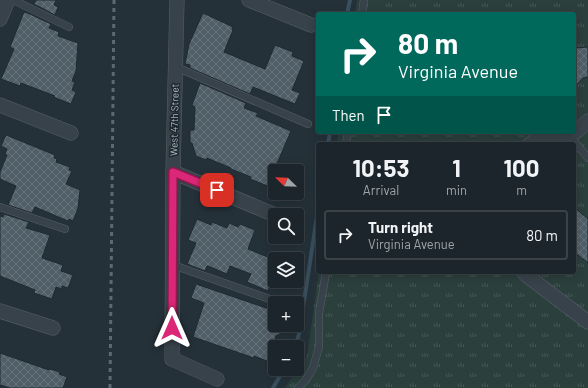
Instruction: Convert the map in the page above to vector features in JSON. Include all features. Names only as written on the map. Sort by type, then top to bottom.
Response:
[{"type":"street","points":[[0,19],[8,0]]},
{"type":"street","name":"West 47th Street","points":[[176,0],[172,360],[217,379]]},
{"type":"street","points":[[249,0],[311,25]]},
{"type":"street","points":[[0,105],[71,133]]},
{"type":"street","points":[[576,132],[588,122]]},
{"type":"street","points":[[533,142],[539,138],[569,135]]},
{"type":"street","points":[[173,172],[268,212]]},
{"type":"street","points":[[525,274],[588,322]]},
{"type":"street","points":[[0,311],[53,328]]},
{"type":"lane","points":[[13,0],[69,27]]},
{"type":"lane","points":[[362,12],[364,0]]},
{"type":"lane","points":[[176,67],[308,124]]},
{"type":"lane","points":[[569,135],[575,142]]},
{"type":"lane","points":[[576,143],[588,158]]},
{"type":"lane","points":[[0,207],[65,229]]},
{"type":"lane","points":[[173,265],[268,298]]},
{"type":"lane","points":[[298,388],[306,380],[313,368],[319,347],[319,313],[326,274]]},
{"type":"green space","points":[[357,0],[588,0],[588,388],[285,388],[293,376],[304,376],[304,360],[307,356],[319,274],[576,274],[576,142],[337,142],[338,134],[576,134],[576,12],[355,12]]},
{"type":"building","points":[[36,0],[56,0],[54,5],[58,7],[55,15],[34,4]]},
{"type":"building","points":[[24,12],[51,24],[49,28],[59,32],[58,36],[78,43],[76,71],[72,81],[75,82],[72,90],[76,92],[71,104],[21,83],[20,86],[1,79],[14,49],[10,47]]},
{"type":"building","points":[[203,13],[233,27],[224,52],[265,69],[275,45],[293,52],[292,56],[304,61],[292,90],[300,93],[295,104],[253,87],[250,94],[190,68],[190,65],[185,64],[189,44]]},
{"type":"building","points":[[588,47],[588,77],[583,78],[576,86],[576,48]]},
{"type":"building","points":[[200,83],[246,103],[244,108],[258,113],[256,116],[291,131],[277,164],[268,164],[268,186],[250,179],[251,177],[231,168],[207,158],[206,160],[196,156],[192,143],[190,143],[190,130],[194,130],[195,107],[192,105]]},
{"type":"building","points":[[6,135],[55,155],[54,158],[57,159],[56,162],[70,167],[69,170],[72,171],[66,184],[80,190],[78,208],[73,221],[69,219],[68,221],[35,207],[32,213],[8,205],[16,186],[0,179],[0,172],[7,155],[5,154],[7,149],[1,146]]},
{"type":"building","points":[[576,209],[588,219],[588,263],[576,254]]},
{"type":"building","points":[[4,214],[29,222],[26,228],[50,235],[42,258],[63,265],[61,271],[73,275],[68,288],[62,286],[62,289],[56,287],[52,299],[34,293],[35,290],[0,276],[0,216],[3,217]]},
{"type":"building","points":[[197,219],[211,225],[212,222],[227,228],[229,223],[238,227],[240,224],[255,230],[248,249],[268,257],[268,291],[247,282],[251,274],[230,266],[227,274],[208,266],[205,271],[187,264],[196,243],[188,240]]},
{"type":"building","points":[[196,284],[268,309],[268,332],[283,332],[276,336],[275,340],[268,340],[267,361],[193,337],[204,303],[191,298]]},
{"type":"building","points":[[0,353],[49,370],[60,372],[59,374],[67,377],[63,388],[10,388],[0,385]]},
{"type":"waterway","points":[[347,12],[350,0]]},
{"type":"waterway","points":[[328,142],[330,134]]},
{"type":"waterway","points":[[297,340],[316,223]]},
{"type":"waterway","points":[[273,388],[280,376]]},
{"type":"railway","points":[[110,388],[114,0]]},
{"type":"route","points":[[172,328],[173,172],[217,190]]}]
